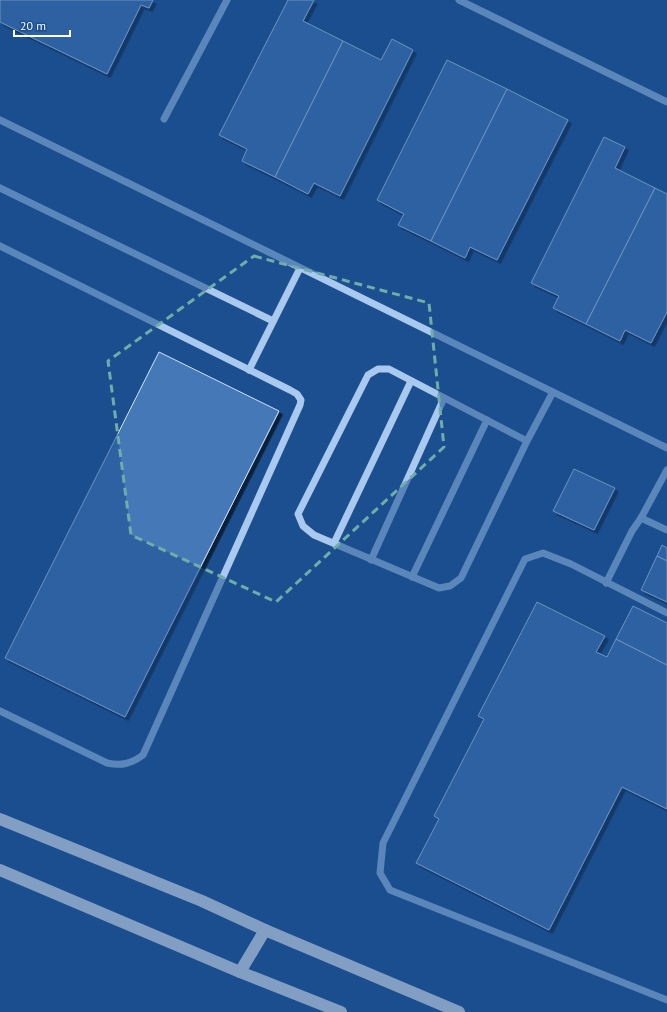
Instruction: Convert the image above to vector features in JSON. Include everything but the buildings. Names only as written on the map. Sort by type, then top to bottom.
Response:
[{"type":"highway","points":[[0,819],[202,901],[265,930],[459,1012]]},
{"type":"highway","points":[[0,870],[240,972],[341,1012]]},
{"type":"highway","points":[[240,972],[265,930]]},
{"type":"street","points":[[164,119],[227,0]]},
{"type":"street","points":[[459,0],[667,102]]},
{"type":"street","points":[[0,120],[667,448]]},
{"type":"street","points":[[0,188],[273,321]]},
{"type":"street","points":[[0,246],[297,394],[301,400],[300,406],[143,755],[130,763],[116,765],[107,764],[0,711]]},
{"type":"street","points":[[249,370],[300,268]]},
{"type":"street","points":[[527,441],[389,369],[378,369],[368,375],[298,514],[303,526],[314,535],[439,588],[450,586],[462,578],[527,441],[554,392]]},
{"type":"street","points":[[334,543],[411,381]]},
{"type":"street","points":[[371,560],[444,398]]},
{"type":"street","points":[[412,577],[487,420]]},
{"type":"street","points":[[606,583],[632,531],[641,518],[667,470]]},
{"type":"street","points":[[641,518],[667,530]]},
{"type":"street","points":[[667,613],[571,564],[543,553],[525,559],[383,844],[380,873],[390,890],[667,1000]]},
{"type":"highlighted area","points":[[254,256],[429,303],[444,447],[276,602],[131,535],[108,361]]}]
